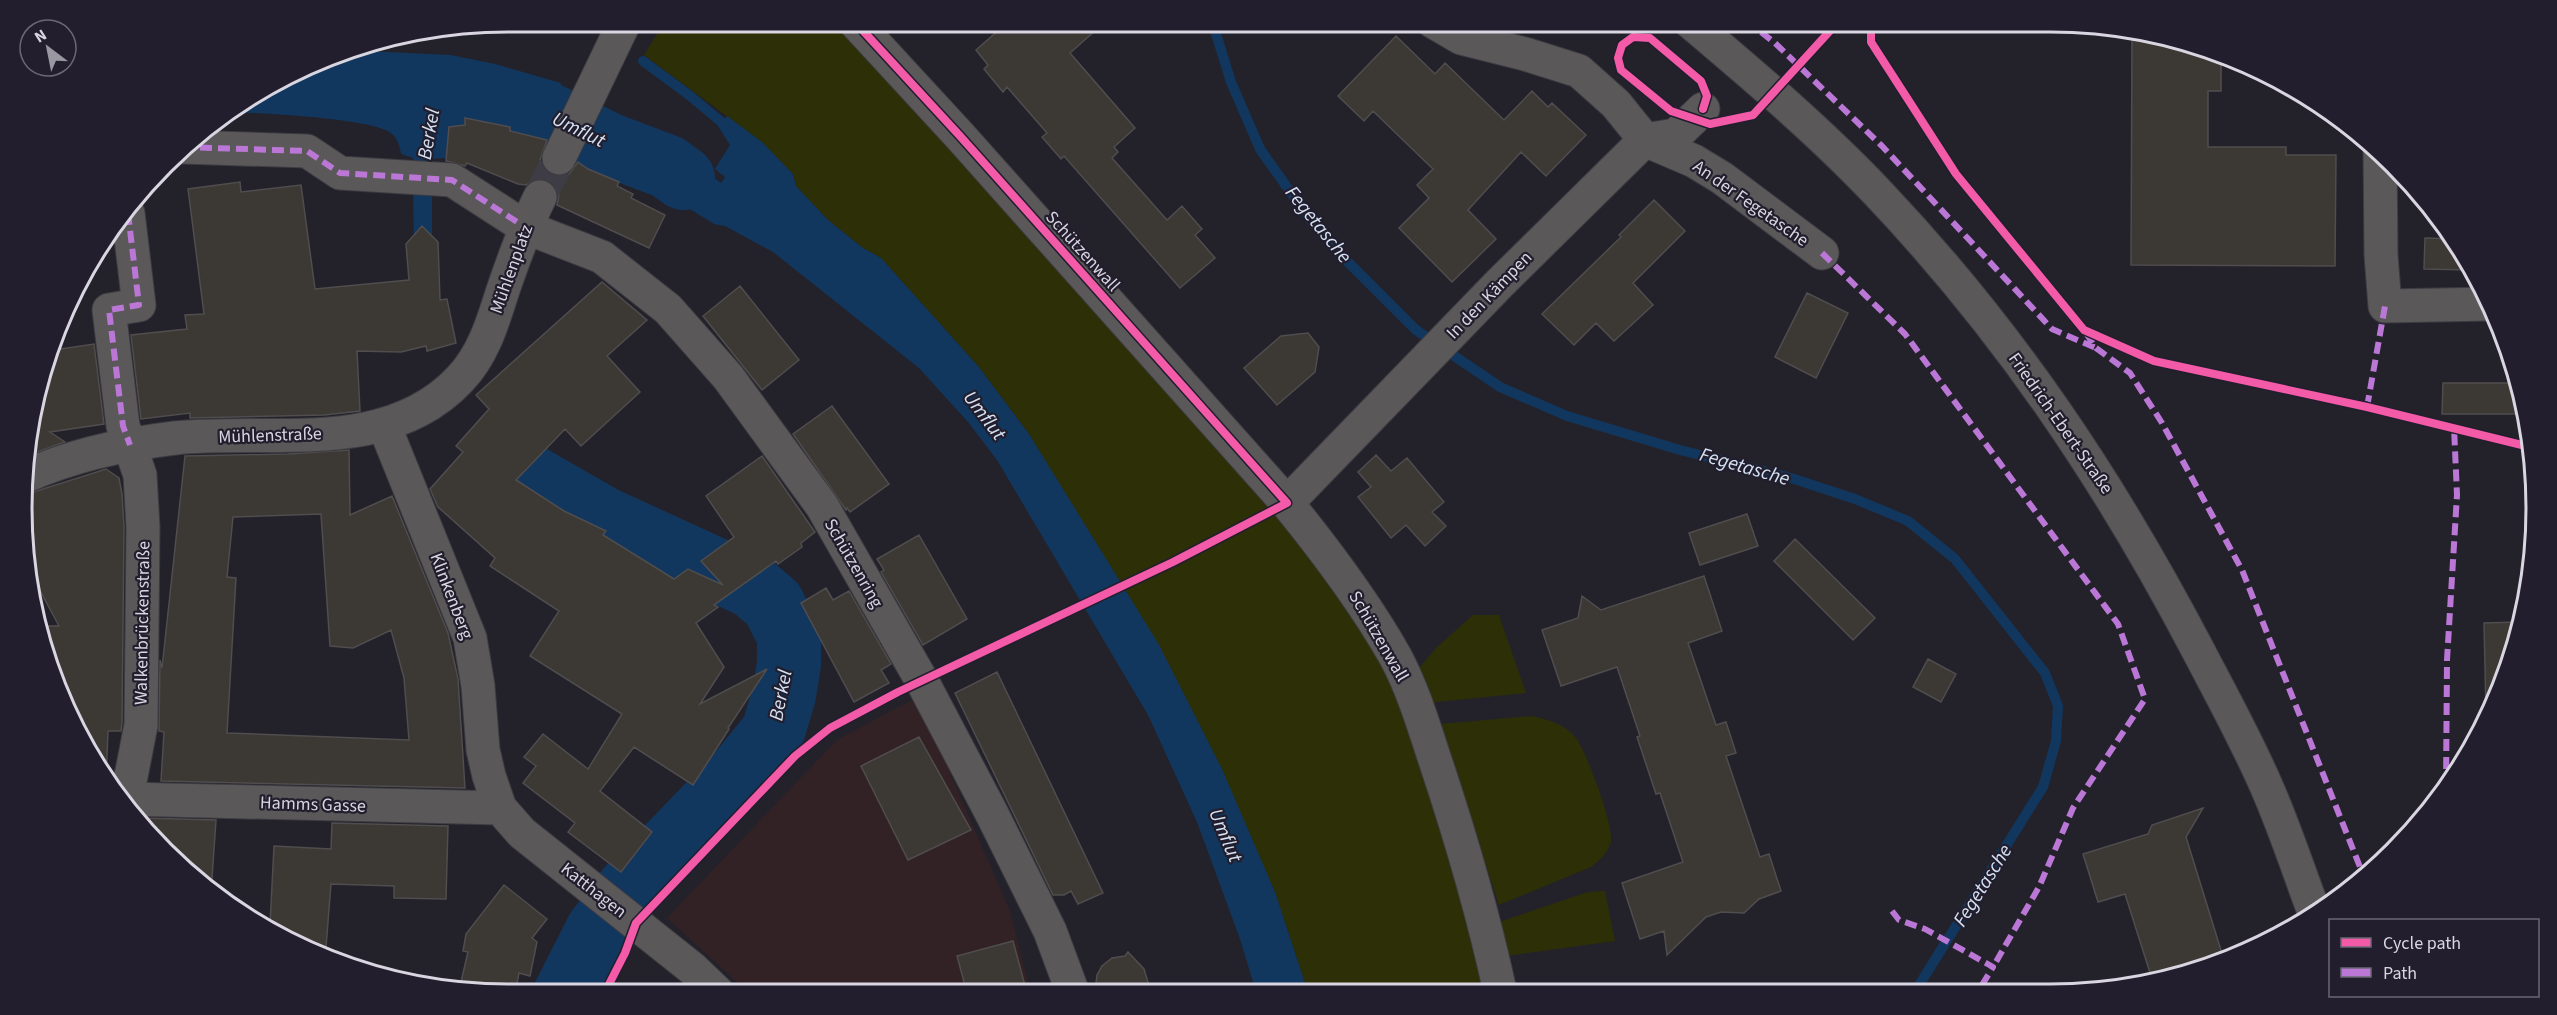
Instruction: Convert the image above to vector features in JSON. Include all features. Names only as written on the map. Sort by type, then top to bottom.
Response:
[{"type":"street","points":[[559,158],[620,32]]},
{"type":"street","name":"Schützenwall","points":[[864,32],[968,145],[1287,503],[1324,548],[1396,658],[1419,712],[1484,920],[1498,984]]},
{"type":"street","name":"An der Fegetasche","points":[[1451,32],[1461,38],[1525,54],[1579,71],[1616,104],[1645,140],[1694,161],[1722,178],[1822,253]]},
{"type":"street","name":"Friedrich-Ebert-Straße","points":[[1702,32],[1788,105],[1876,191],[1969,295],[2054,408],[2107,488],[2156,570],[2252,752],[2270,793],[2311,905]]},
{"type":"street","points":[[1645,140],[1676,135],[1703,109]]},
{"type":"street","name":"In den Kämpen","points":[[1287,503],[1500,283],[1645,140]]},
{"type":"street","name":"Schützenring","points":[[197,147],[306,151],[340,173],[452,180],[525,227],[602,257],[668,309],[728,377],[822,506],[922,681],[992,814],[1050,931],[1070,984]]},
{"type":"street","points":[[2380,166],[2381,255],[2385,306],[2479,304]]},
{"type":"street","name":"Mühlenplatz","points":[[485,343],[525,227],[540,197]]},
{"type":"street","name":"Walkenbrückenstraße","points":[[127,793],[141,725],[143,581],[140,475],[123,426],[109,310],[138,305],[129,220]]},
{"type":"street","name":"Mühlenstraße","points":[[33,473],[55,463],[130,445],[177,438],[350,432],[384,425],[435,399],[461,379],[485,343]]},
{"type":"street","name":"Klinkenberg","points":[[384,425],[470,638],[478,686],[483,750],[500,808]]},
{"type":"street","name":"Hamms Gasse","points":[[133,800],[500,808]]},
{"type":"street","name":"Katthagen","points":[[500,808],[522,833],[627,915],[709,984]]},
{"type":"shaded area","points":[[917,697],[1009,909],[1029,984],[739,984],[667,918],[837,740]]},
{"type":"green space","points":[[658,32],[851,32],[1328,572],[1399,693],[1493,984],[1305,984],[1275,892],[1114,574],[1029,434],[978,366],[881,258],[863,248],[828,220],[796,186],[793,174],[762,142],[644,55]]},
{"type":"green space","points":[[1473,615],[1499,615],[1526,693],[1427,703],[1415,673],[1436,648]]},
{"type":"green space","points":[[1532,716],[1556,723],[1576,738],[1587,758],[1599,790],[1611,842],[1608,850],[1591,867],[1499,905],[1440,724]]},
{"type":"green space","points":[[1605,891],[1615,941],[1505,956],[1493,924],[1588,892]]},
{"type":"water","points":[[373,51],[451,55],[495,64],[561,83],[535,137],[510,131],[510,127],[505,126],[504,131],[465,120],[465,125],[449,127],[447,158],[431,159],[431,168],[413,170],[413,158],[401,154],[398,142],[393,135],[379,128],[339,120],[242,113],[269,95],[297,81],[325,68]]},
{"type":"water","points":[[614,115],[649,128],[721,183],[725,177],[715,169],[730,145],[718,126],[727,116],[762,142],[793,174],[796,186],[828,220],[863,248],[881,258],[978,366],[1029,434],[1158,643],[1222,769],[1275,892],[1305,984],[1254,984],[1240,939],[1197,822],[1148,715],[997,460],[968,422],[919,368],[773,252],[725,226],[714,224],[642,179],[591,165]]},
{"type":"water","points":[[413,191],[432,192],[432,238],[414,240]]},
{"type":"building","points":[[996,32],[1094,32],[1070,53],[1135,128],[1114,147],[1118,152],[1112,158],[1167,220],[1182,206],[1202,229],[1195,235],[1215,258],[1180,288],[1064,156],[1061,159],[1042,137],[1047,133],[1007,87],[1003,92],[984,69],[988,65],[976,50]]},
{"type":"building","points":[[1396,36],[1435,74],[1445,63],[1504,120],[1532,91],[1548,107],[1552,103],[1586,135],[1546,176],[1521,152],[1468,210],[1496,239],[1452,282],[1399,228],[1429,198],[1417,185],[1433,169],[1373,111],[1364,121],[1338,96]]},
{"type":"building","points":[[2132,39],[2173,48],[2221,64],[2221,91],[2208,91],[2208,147],[2286,147],[2286,155],[2336,155],[2335,266],[2131,265]]},
{"type":"building","points":[[465,118],[510,127],[510,131],[547,140],[540,160],[544,169],[551,175],[560,177],[569,174],[578,162],[588,169],[619,182],[617,186],[633,194],[631,198],[665,215],[649,248],[557,205],[559,195],[556,187],[548,180],[538,178],[526,185],[518,184],[467,163],[465,166],[446,161],[449,127],[465,125]]},
{"type":"building","points":[[240,182],[241,192],[301,185],[315,289],[409,280],[406,244],[422,226],[438,242],[440,300],[447,299],[456,343],[427,351],[426,346],[401,352],[357,351],[360,411],[324,415],[190,418],[190,413],[141,419],[131,335],[187,329],[185,315],[204,314],[188,189]]},
{"type":"building","points":[[1654,200],[1685,231],[1633,283],[1653,305],[1614,341],[1596,323],[1574,345],[1542,314],[1621,237],[1619,235]]},
{"type":"building","points":[[2425,238],[2442,239],[2462,270],[2424,269]]},
{"type":"building","points":[[602,282],[647,320],[607,356],[640,392],[581,446],[565,429],[516,480],[564,511],[606,531],[603,535],[674,579],[688,569],[723,585],[701,561],[734,537],[706,496],[762,456],[815,532],[801,543],[802,547],[778,564],[776,561],[714,605],[718,607],[696,623],[724,667],[700,704],[767,669],[693,785],[634,747],[600,791],[652,832],[621,872],[568,832],[575,823],[523,783],[536,766],[524,757],[543,734],[588,769],[622,714],[530,656],[559,611],[490,566],[495,558],[438,507],[430,489],[463,452],[456,446],[489,409],[476,395]]},
{"type":"building","points":[[740,286],[799,360],[762,390],[703,316]]},
{"type":"building","points":[[1807,293],[1848,313],[1816,378],[1775,357]]},
{"type":"building","points":[[1308,333],[1319,347],[1315,372],[1277,405],[1244,368],[1281,336]]},
{"type":"building","points":[[94,344],[104,424],[50,432],[65,442],[35,453],[48,384],[59,349]]},
{"type":"building","points":[[2443,383],[2509,383],[2516,414],[2442,414]]},
{"type":"building","points":[[832,406],[889,484],[850,512],[847,508],[846,510],[793,434]]},
{"type":"building","points":[[349,450],[350,515],[392,496],[448,633],[458,679],[465,788],[161,781],[164,732],[159,731],[160,660],[162,668],[185,456]],"holes":[[[321,514],[330,646],[353,648],[391,630],[404,678],[409,740],[227,733],[236,578],[227,577],[233,517]]]},
{"type":"building","points":[[1376,455],[1391,471],[1407,458],[1444,502],[1432,512],[1446,526],[1425,546],[1406,525],[1391,538],[1358,497],[1371,487],[1358,472]]},
{"type":"building","points":[[106,469],[119,478],[124,527],[122,723],[121,731],[108,731],[107,764],[68,690],[48,631],[47,626],[59,626],[39,589],[33,539],[32,492]]},
{"type":"building","points":[[1747,514],[1758,546],[1700,565],[1689,533]]},
{"type":"building","points":[[919,535],[967,619],[923,645],[881,572],[884,570],[877,559]]},
{"type":"building","points":[[1795,539],[1875,618],[1853,640],[1774,561]]},
{"type":"building","points":[[1704,576],[1722,631],[1688,643],[1716,725],[1726,722],[1736,753],[1726,756],[1760,857],[1769,854],[1781,891],[1759,899],[1744,913],[1721,912],[1706,917],[1667,955],[1664,931],[1640,939],[1622,883],[1683,862],[1660,793],[1656,794],[1617,667],[1561,686],[1542,630],[1578,618],[1582,596],[1601,610]]},
{"type":"building","points":[[826,588],[833,600],[849,591],[891,664],[881,670],[889,683],[854,702],[801,603]]},
{"type":"building","points":[[2511,622],[2500,661],[2486,697],[2484,623]]},
{"type":"building","points":[[1928,659],[1956,674],[1941,702],[1913,687]]},
{"type":"building","points":[[997,672],[1103,893],[1078,904],[1071,891],[1064,895],[1053,895],[955,693]]},
{"type":"building","points":[[919,737],[971,830],[908,860],[861,766]]},
{"type":"building","points":[[2203,808],[2186,837],[2221,951],[2150,972],[2125,894],[2098,902],[2083,854],[2148,834],[2152,825]]},
{"type":"building","points":[[148,818],[216,820],[212,880],[171,844]]},
{"type":"building","points":[[332,823],[448,826],[446,899],[394,898],[394,886],[331,884],[326,947],[270,921],[274,846],[331,849]]},
{"type":"building","points":[[504,885],[547,919],[532,938],[537,942],[530,976],[519,973],[517,984],[461,981],[468,952],[463,951],[466,934]]},
{"type":"building","points":[[1013,941],[1025,984],[965,984],[957,956]]},
{"type":"building","points":[[1128,952],[1144,969],[1149,984],[1096,984],[1097,975],[1102,966],[1112,958],[1125,956]]},
{"type":"waterway","name":"Fegetasche","points":[[1215,32],[1231,82],[1260,149],[1308,217],[1334,248],[1416,330],[1500,387],[1567,416],[1680,450],[1791,478],[1855,499],[1908,521],[1955,559],[2045,673],[2058,706],[2056,741],[2043,787],[1920,984]]},
{"type":"waterway","points":[[643,61],[731,130]]},
{"type":"waterway","name":"Umflut","points":[[459,95],[544,112],[610,145],[668,167],[683,178]]},
{"type":"waterway","name":"Berkel","points":[[528,475],[603,518],[753,587],[773,604],[789,636],[789,664],[784,695],[773,732],[738,775],[628,889],[597,931],[570,984]]},
{"type":"tunnel","points":[[540,197],[559,158]]},
{"type":"marked path","points":[[1761,32],[1882,146],[2052,329],[2096,348]]},
{"type":"marked path","points":[[197,147],[307,151],[340,173],[452,180],[525,227]]},
{"type":"marked path","points":[[129,220],[139,305],[109,310],[123,426],[130,445]]},
{"type":"marked path","points":[[1822,253],[1905,334],[2118,624],[2145,699],[2073,808],[2039,887],[1993,967]]},
{"type":"marked path","points":[[2367,407],[2385,306]]},
{"type":"marked path","points":[[2086,333],[2096,348],[2130,373],[2162,423],[2242,570],[2360,867]]},
{"type":"marked path","points":[[2446,770],[2447,660],[2457,495],[2454,427]]},
{"type":"marked path","points":[[1892,911],[1899,920],[1925,929],[1993,967],[1983,984]]},
{"type":"cycle path","points":[[609,984],[625,953],[636,923],[795,756],[830,728],[898,692],[1173,562],[1287,503],[960,136],[864,32]]},
{"type":"cycle path","points":[[1703,109],[1707,96],[1701,81],[1650,38],[1633,37],[1622,45],[1618,58],[1621,70],[1671,111],[1710,124],[1753,115],[1829,32]]},
{"type":"cycle path","points":[[1871,32],[1871,42],[1956,174],[2084,330],[2154,361],[2367,407],[2521,445]]}]
